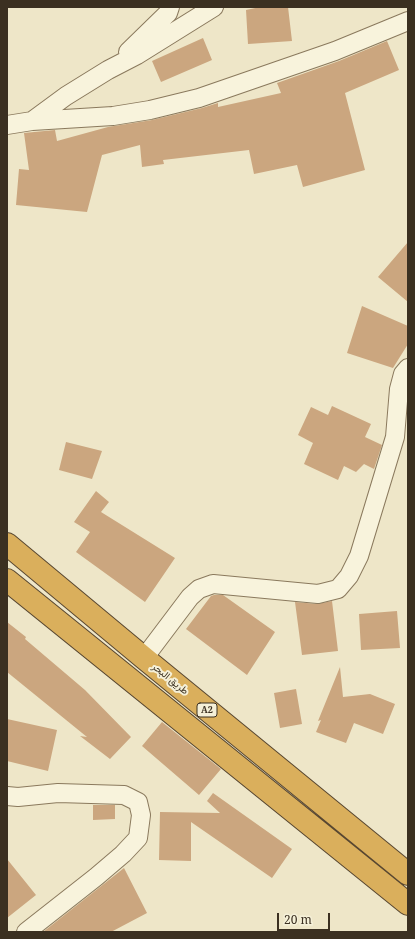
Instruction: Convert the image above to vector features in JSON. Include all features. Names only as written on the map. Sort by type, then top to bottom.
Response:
[{"type":"highway","name":"طريق البحر","points":[[7,544],[408,874]]},
{"type":"highway","name":"A2","points":[[7,580],[408,904]]},
{"type":"street","points":[[108,70],[168,13],[170,7]]},
{"type":"street","points":[[32,121],[66,96],[108,70],[137,55],[214,7]]},
{"type":"street","points":[[7,125],[32,121],[113,116],[150,110],[199,98],[335,50],[408,21]]},
{"type":"street","points":[[144,658],[190,596],[199,589],[212,584],[318,594],[338,589],[348,576],[359,556],[396,437],[399,389],[403,374],[408,368]]},
{"type":"street","points":[[7,796],[18,797],[58,793],[124,795],[138,802],[141,815],[138,838],[123,854],[26,932]]},
{"type":"building","points":[[260,7],[288,7],[292,41],[248,44],[246,10]]},
{"type":"building","points":[[203,38],[212,60],[161,82],[152,61]]},
{"type":"building","points":[[387,41],[399,70],[345,93],[365,170],[303,187],[297,165],[254,174],[249,150],[163,160],[164,164],[142,167],[140,145],[102,155],[87,212],[16,205],[19,169],[29,170],[24,133],[55,130],[57,141],[108,127],[152,120],[218,103],[218,107],[281,93],[277,83],[339,61]]},
{"type":"building","points":[[408,242],[408,302],[378,277]]},
{"type":"building","points":[[362,306],[408,326],[408,344],[393,368],[347,353]]},
{"type":"building","points":[[332,406],[371,424],[365,437],[382,445],[374,469],[364,464],[356,472],[344,466],[338,480],[304,464],[313,443],[298,435],[311,407],[328,415]]},
{"type":"building","points":[[66,442],[102,451],[92,479],[59,470]]},
{"type":"building","points":[[96,491],[109,502],[101,512],[175,558],[145,602],[76,552],[90,532],[74,522]]},
{"type":"building","points":[[223,595],[275,632],[247,675],[186,629],[211,596]]},
{"type":"building","points":[[332,601],[338,651],[302,655],[295,602],[317,604]]},
{"type":"building","points":[[397,611],[400,648],[361,650],[359,614]]},
{"type":"building","points":[[7,622],[85,690],[131,737],[110,759],[80,736],[87,737],[7,672]]},
{"type":"building","points":[[340,667],[343,697],[370,694],[395,704],[383,734],[354,723],[346,743],[316,732],[321,720],[318,721]]},
{"type":"building","points":[[296,689],[302,724],[280,728],[274,693]]},
{"type":"building","points":[[7,719],[57,730],[48,771],[7,761]]},
{"type":"building","points":[[162,722],[221,769],[199,795],[142,746]]},
{"type":"building","points":[[213,793],[292,849],[272,878],[191,822],[191,861],[159,860],[160,812],[220,813],[207,801]]},
{"type":"building","points":[[93,805],[115,805],[115,819],[93,820]]},
{"type":"building","points":[[7,859],[36,895],[7,918]]},
{"type":"building","points":[[124,868],[147,913],[111,932],[43,932]]}]
